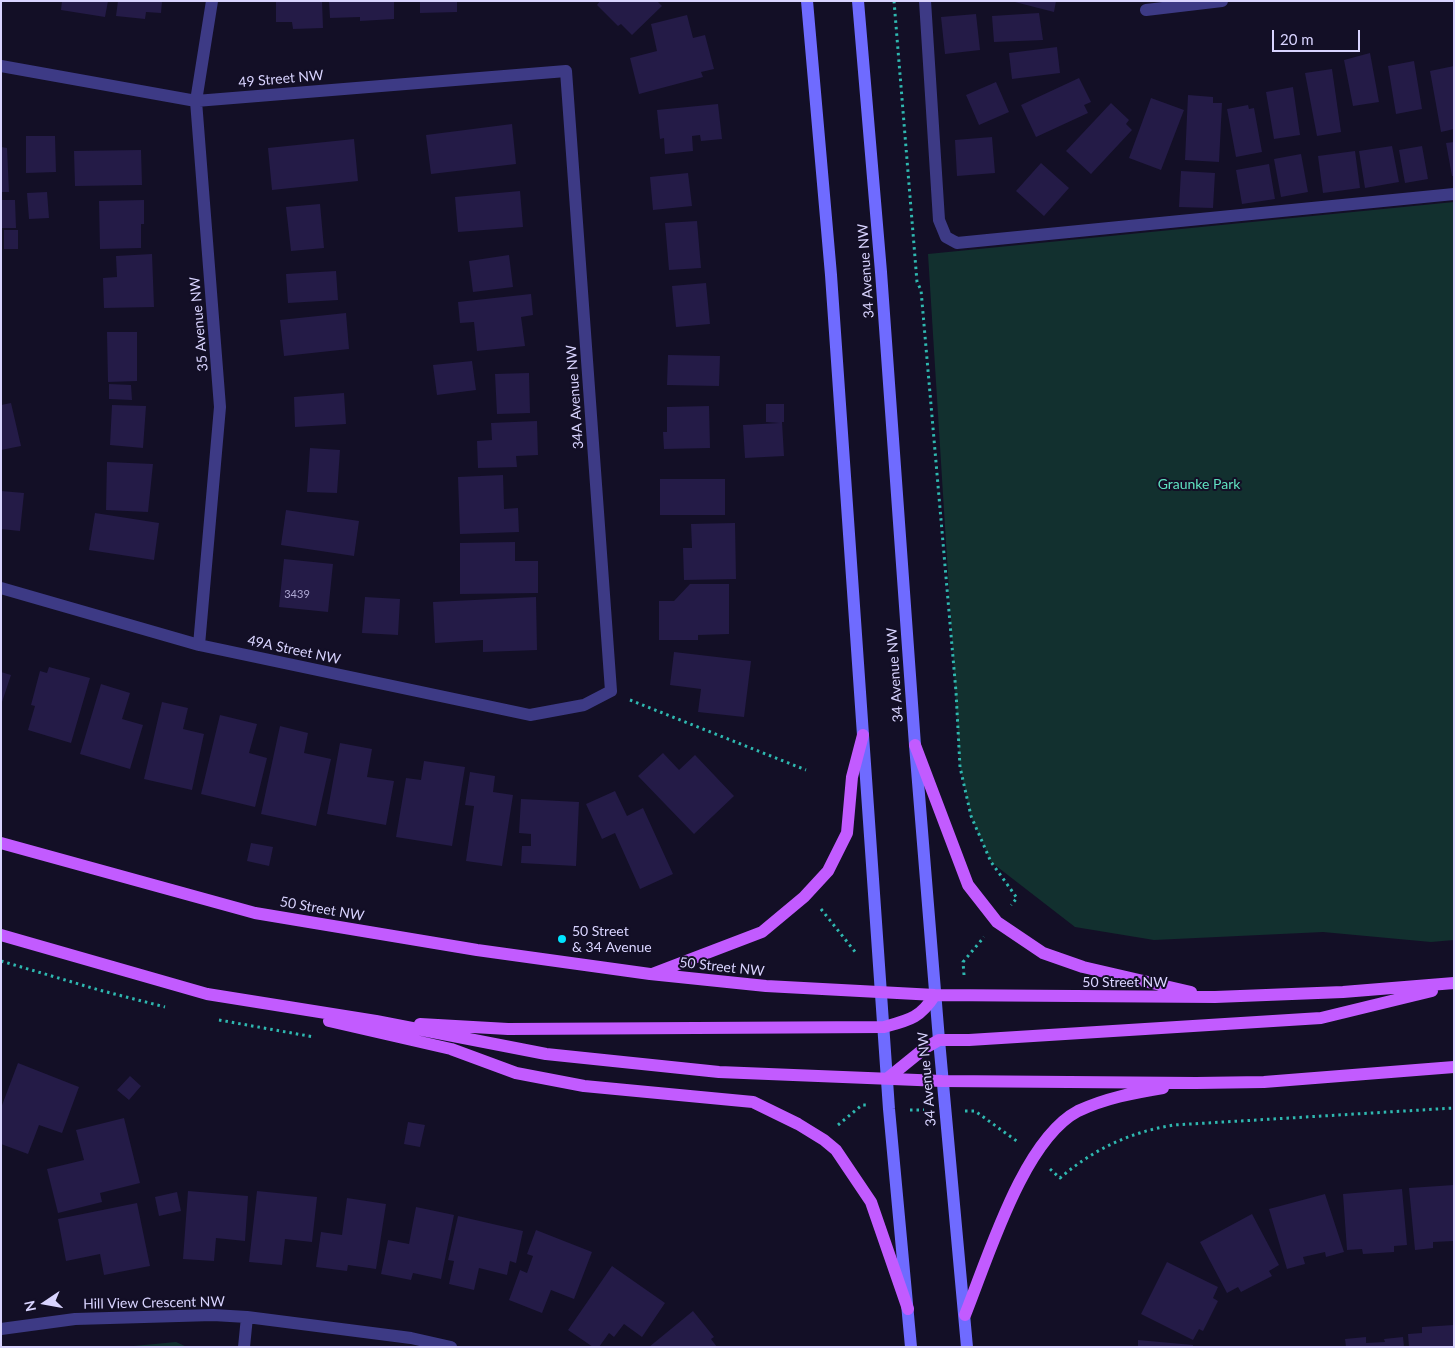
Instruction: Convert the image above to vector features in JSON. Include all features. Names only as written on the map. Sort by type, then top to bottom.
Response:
[{"type":"main road","points":[[807,1],[831,285],[884,1027],[911,1347]]},
{"type":"main road","name":"34 Avenue NW","points":[[858,1],[882,282],[935,995],[967,1347]]},
{"type":"main road","points":[[650,974],[762,932],[804,897],[828,871],[847,833],[852,777],[863,735]]},
{"type":"main road","points":[[915,745],[968,885],[996,922],[1043,953],[1083,967],[1215,997]]},
{"type":"main road","name":"50 Street NW","points":[[1,843],[255,913],[477,950],[650,974],[776,987],[935,995],[1215,997],[1342,992],[1454,984]]},
{"type":"main road","points":[[1,936],[208,994],[451,1049],[516,1073],[584,1086],[753,1102],[798,1124],[836,1150],[870,1202],[908,1309]]},
{"type":"main road","points":[[888,1078],[925,1048],[939,1040],[969,1040],[1321,1018],[1454,984]]},
{"type":"main road","points":[[208,994],[376,1021],[546,1054],[719,1072],[942,1081],[1196,1083],[1264,1082],[1454,1067]]},
{"type":"main road","points":[[376,1021],[508,1029],[884,1027],[909,1020],[924,1011],[935,995]]},
{"type":"main road","points":[[965,1315],[1009,1202],[1049,1135],[1076,1112],[1112,1097],[1196,1083]]},
{"type":"street","name":"35 Avenue NW","points":[[199,645],[220,407],[196,101],[212,1]]},
{"type":"street","points":[[925,1],[939,220],[946,237],[957,243],[1454,194]]},
{"type":"street","points":[[1146,10],[1222,1]]},
{"type":"street","name":"49 Street NW","points":[[1,66],[196,101],[566,71]]},
{"type":"street","name":"34A Avenue NW","points":[[566,71],[611,692]]},
{"type":"street","name":"49A Street NW","points":[[1,588],[199,645],[530,715],[584,705],[611,692]]},
{"type":"street","name":"Hill View Crescent NW","points":[[1,1329],[84,1319],[165,1315],[247,1317],[411,1338],[451,1347]]},
{"type":"street","points":[[244,1347],[247,1317]]},
{"type":"path","points":[[894,1],[917,282],[921,290],[956,692],[960,767],[971,816],[991,862],[1017,898]]},
{"type":"path","points":[[611,692],[806,770]]},
{"type":"path","points":[[819,906],[857,954]]},
{"type":"path","points":[[1060,1178],[1080,1161],[1103,1147],[1150,1129],[1197,1123],[1454,1108]]},
{"type":"green space","name":"Graunke Park","points":[[1454,202],[1454,940],[1431,942],[1323,932],[1154,940],[1075,927],[991,862],[971,816],[960,767],[928,254]]},
{"type":"green space","points":[[176,1342],[187,1347],[123,1347]]},
{"type":"building","points":[[62,1],[108,1],[105,17],[61,10]]},
{"type":"building","points":[[118,1],[162,1],[161,13],[146,12],[145,19],[116,16]]},
{"type":"building","points":[[276,1],[322,1],[323,28],[293,29],[292,22],[276,22]]},
{"type":"building","points":[[329,1],[394,1],[394,19],[360,21],[360,17],[330,18]]},
{"type":"building","points":[[420,1],[457,1],[457,12],[420,13]]},
{"type":"building","points":[[600,1],[657,1],[662,6],[632,35],[621,24],[618,26],[597,5]]},
{"type":"building","points":[[1011,1],[1056,1],[1054,12]]},
{"type":"building","points":[[1039,13],[1043,40],[994,42],[992,16]]},
{"type":"building","points":[[976,14],[980,50],[945,54],[941,17]]},
{"type":"building","points":[[687,15],[693,38],[705,35],[714,69],[701,72],[703,77],[639,94],[630,58],[657,51],[651,24]]},
{"type":"building","points":[[1057,47],[1060,73],[1012,79],[1009,53]]},
{"type":"building","points":[[1370,53],[1379,102],[1353,106],[1344,60]]},
{"type":"building","points":[[1414,61],[1422,109],[1396,114],[1388,66]]},
{"type":"building","points":[[1454,66],[1454,129],[1441,132],[1430,71]]},
{"type":"building","points":[[1332,69],[1341,132],[1317,136],[1305,73]]},
{"type":"building","points":[[1079,78],[1091,102],[1084,105],[1088,113],[1036,137],[1021,105]]},
{"type":"building","points":[[996,82],[1009,112],[979,125],[966,95]]},
{"type":"building","points":[[1293,87],[1300,135],[1274,139],[1266,92]]},
{"type":"building","points":[[1188,95],[1213,97],[1213,103],[1222,103],[1219,162],[1185,160]]},
{"type":"building","points":[[1151,98],[1184,110],[1161,170],[1129,158]]},
{"type":"building","points":[[1111,103],[1129,120],[1126,124],[1132,130],[1091,174],[1066,151]]},
{"type":"building","points":[[718,104],[722,139],[701,141],[700,135],[692,136],[693,151],[665,154],[664,138],[660,139],[657,110]]},
{"type":"building","points":[[1248,105],[1249,109],[1254,108],[1262,152],[1236,157],[1227,109]]},
{"type":"building","points":[[512,124],[516,164],[431,174],[426,135]]},
{"type":"building","points":[[26,136],[55,136],[56,172],[26,173]]},
{"type":"building","points":[[992,137],[995,173],[957,176],[955,140]]},
{"type":"building","points":[[354,139],[358,181],[272,190],[268,148]]},
{"type":"building","points":[[1454,142],[1454,176],[1452,176],[1446,143]]},
{"type":"building","points":[[1392,146],[1399,182],[1365,188],[1359,151]]},
{"type":"building","points":[[1422,146],[1428,179],[1405,183],[1399,150]]},
{"type":"building","points":[[1,147],[7,148],[9,192],[1,192]]},
{"type":"building","points":[[141,150],[142,185],[75,186],[74,151]]},
{"type":"building","points":[[1355,151],[1360,188],[1323,193],[1318,156]]},
{"type":"building","points":[[1301,154],[1308,192],[1281,197],[1274,159]]},
{"type":"building","points":[[1041,163],[1069,188],[1044,216],[1016,191]]},
{"type":"building","points":[[1269,164],[1275,199],[1242,204],[1236,170]]},
{"type":"building","points":[[1181,171],[1215,173],[1213,208],[1179,207]]},
{"type":"building","points":[[688,173],[692,206],[653,210],[650,177]]},
{"type":"building","points":[[520,191],[523,227],[458,232],[455,197]]},
{"type":"building","points":[[47,192],[49,218],[29,219],[27,193]]},
{"type":"building","points":[[1,200],[15,200],[16,228],[2,228]]},
{"type":"building","points":[[144,200],[141,248],[100,249],[99,201]]},
{"type":"building","points":[[320,204],[324,248],[291,251],[286,207]]},
{"type":"building","points":[[697,221],[701,268],[669,270],[665,223]]},
{"type":"building","points":[[4,230],[18,230],[18,249],[4,249]]},
{"type":"building","points":[[152,254],[154,307],[104,308],[103,278],[117,277],[116,256]]},
{"type":"building","points":[[509,255],[513,287],[473,292],[469,261]]},
{"type":"building","points":[[336,271],[338,300],[288,303],[286,274]]},
{"type":"building","points":[[706,283],[710,324],[676,327],[672,286]]},
{"type":"building","points":[[531,294],[533,315],[521,317],[525,346],[477,351],[474,322],[460,323],[458,302]]},
{"type":"building","points":[[346,313],[349,349],[284,356],[280,320]]},
{"type":"building","points":[[107,332],[137,332],[137,381],[108,382]]},
{"type":"building","points":[[668,355],[720,356],[719,386],[667,385]]},
{"type":"building","points":[[472,361],[476,390],[437,395],[433,365]]},
{"type":"building","points":[[529,373],[530,413],[497,414],[495,374]]},
{"type":"building","points":[[109,384],[131,385],[132,400],[109,399]]},
{"type":"building","points":[[344,393],[346,424],[295,427],[294,397]]},
{"type":"building","points":[[11,403],[21,446],[1,450],[1,405]]},
{"type":"building","points":[[766,404],[784,404],[784,422],[782,422],[784,456],[745,458],[743,425],[780,423],[766,422]]},
{"type":"building","points":[[112,405],[146,406],[143,448],[110,445]]},
{"type":"building","points":[[709,406],[710,448],[664,449],[663,432],[667,432],[667,407]]},
{"type":"building","points":[[537,421],[538,455],[516,456],[517,467],[478,468],[477,441],[492,440],[491,423]]},
{"type":"building","points":[[310,448],[340,450],[337,493],[307,492]]},
{"type":"building","points":[[107,462],[153,464],[148,512],[106,510]]},
{"type":"building","points":[[503,475],[504,509],[518,508],[519,532],[460,534],[458,477]]},
{"type":"building","points":[[660,479],[725,479],[725,515],[660,515]]},
{"type":"building","points":[[1,491],[24,493],[20,531],[1,529]]},
{"type":"building","points":[[286,510],[359,521],[354,556],[281,545]]},
{"type":"building","points":[[95,513],[159,523],[154,560],[89,550]]},
{"type":"building","points":[[735,523],[736,579],[684,580],[683,548],[692,548],[691,524]]},
{"type":"building","points":[[515,542],[515,561],[538,561],[538,593],[460,594],[460,543]]},
{"type":"building","points":[[284,559],[333,564],[328,612],[279,607]]},
{"type":"building","points":[[690,584],[729,584],[729,634],[698,635],[698,640],[659,640],[659,601],[674,601]]},
{"type":"building","points":[[365,597],[400,599],[398,635],[362,633]]},
{"type":"building","points":[[536,597],[537,650],[483,652],[483,640],[435,643],[433,602]]},
{"type":"building","points":[[674,652],[751,661],[744,717],[698,712],[701,689],[670,685]]},
{"type":"building","points":[[49,667],[90,678],[71,743],[28,730],[35,706],[31,705],[40,671],[47,673]]},
{"type":"building","points":[[1,672],[11,675],[2,702],[1,702]]},
{"type":"building","points":[[101,684],[130,693],[122,719],[143,725],[130,769],[80,754]]},
{"type":"building","points":[[162,702],[188,708],[183,729],[204,734],[192,790],[144,779]]},
{"type":"building","points":[[220,715],[257,724],[249,753],[267,758],[255,807],[201,794]]},
{"type":"building","points":[[280,726],[308,733],[304,753],[331,759],[316,826],[261,814]]},
{"type":"building","points":[[340,743],[372,749],[367,777],[394,781],[386,825],[327,814]]},
{"type":"building","points":[[663,753],[679,770],[695,755],[734,796],[694,834],[638,776]]},
{"type":"building","points":[[424,761],[465,767],[452,846],[396,837],[406,778],[421,780]]},
{"type":"building","points":[[470,772],[495,776],[493,792],[513,795],[502,866],[466,861],[474,806],[465,805]]},
{"type":"building","points":[[615,791],[627,816],[643,808],[673,874],[640,889],[615,833],[602,839],[586,804]]},
{"type":"building","points":[[521,799],[579,802],[576,866],[521,863],[522,846],[531,846],[531,834],[519,833]]},
{"type":"building","points":[[251,843],[273,847],[269,866],[247,861]]},
{"type":"building","points":[[18,1063],[79,1087],[62,1133],[39,1125],[28,1154],[1,1144],[1,1108]]},
{"type":"building","points":[[130,1076],[141,1086],[129,1100],[117,1090]]},
{"type":"building","points":[[124,1118],[140,1183],[100,1193],[102,1202],[58,1213],[47,1169],[84,1160],[76,1130]]},
{"type":"building","points":[[408,1122],[425,1125],[420,1147],[404,1144]]},
{"type":"building","points":[[1454,1185],[1454,1241],[1433,1242],[1433,1248],[1415,1250],[1409,1188]]},
{"type":"building","points":[[1402,1189],[1407,1245],[1394,1246],[1394,1252],[1363,1254],[1362,1249],[1347,1250],[1343,1194]]},
{"type":"building","points":[[188,1191],[248,1196],[245,1241],[216,1238],[214,1261],[183,1259]]},
{"type":"building","points":[[257,1191],[317,1197],[312,1242],[285,1239],[282,1265],[249,1262]]},
{"type":"building","points":[[177,1192],[181,1211],[159,1216],[155,1197]]},
{"type":"building","points":[[1325,1194],[1344,1252],[1326,1257],[1325,1252],[1303,1257],[1305,1264],[1287,1269],[1269,1209]]},
{"type":"building","points":[[347,1198],[386,1204],[376,1269],[348,1265],[347,1271],[316,1267],[321,1232],[342,1235]]},
{"type":"building","points":[[137,1203],[150,1266],[104,1275],[100,1254],[66,1261],[58,1219]]},
{"type":"building","points":[[416,1207],[454,1215],[441,1279],[413,1273],[411,1280],[381,1274],[388,1240],[409,1244]]},
{"type":"building","points":[[1252,1214],[1279,1265],[1269,1271],[1272,1276],[1241,1292],[1238,1287],[1227,1293],[1200,1242]]},
{"type":"building","points":[[458,1216],[523,1231],[516,1263],[510,1261],[507,1275],[479,1268],[474,1290],[449,1284],[454,1261],[448,1260]]},
{"type":"building","points":[[536,1230],[592,1252],[574,1299],[551,1290],[542,1313],[509,1300],[520,1270],[527,1273],[533,1256],[527,1254]]},
{"type":"building","points":[[1167,1262],[1218,1287],[1213,1298],[1218,1301],[1203,1331],[1199,1329],[1193,1340],[1141,1314]]},
{"type":"building","points":[[612,1266],[665,1303],[642,1337],[624,1324],[614,1337],[609,1333],[599,1347],[593,1347],[568,1330]]},
{"type":"building","points":[[693,1311],[714,1337],[711,1339],[717,1347],[649,1347]]},
{"type":"building","points":[[1454,1325],[1454,1347],[1409,1347],[1408,1334],[1422,1333],[1422,1327]]},
{"type":"building","points":[[1366,1337],[1366,1343],[1385,1342],[1384,1339],[1403,1337],[1404,1347],[1346,1347],[1345,1339]]},
{"type":"building","points":[[1138,1340],[1193,1345],[1193,1347],[1138,1347]]},
{"type":"place","name":"50 Street & 34 Avenue","points":[[562,939]]}]
